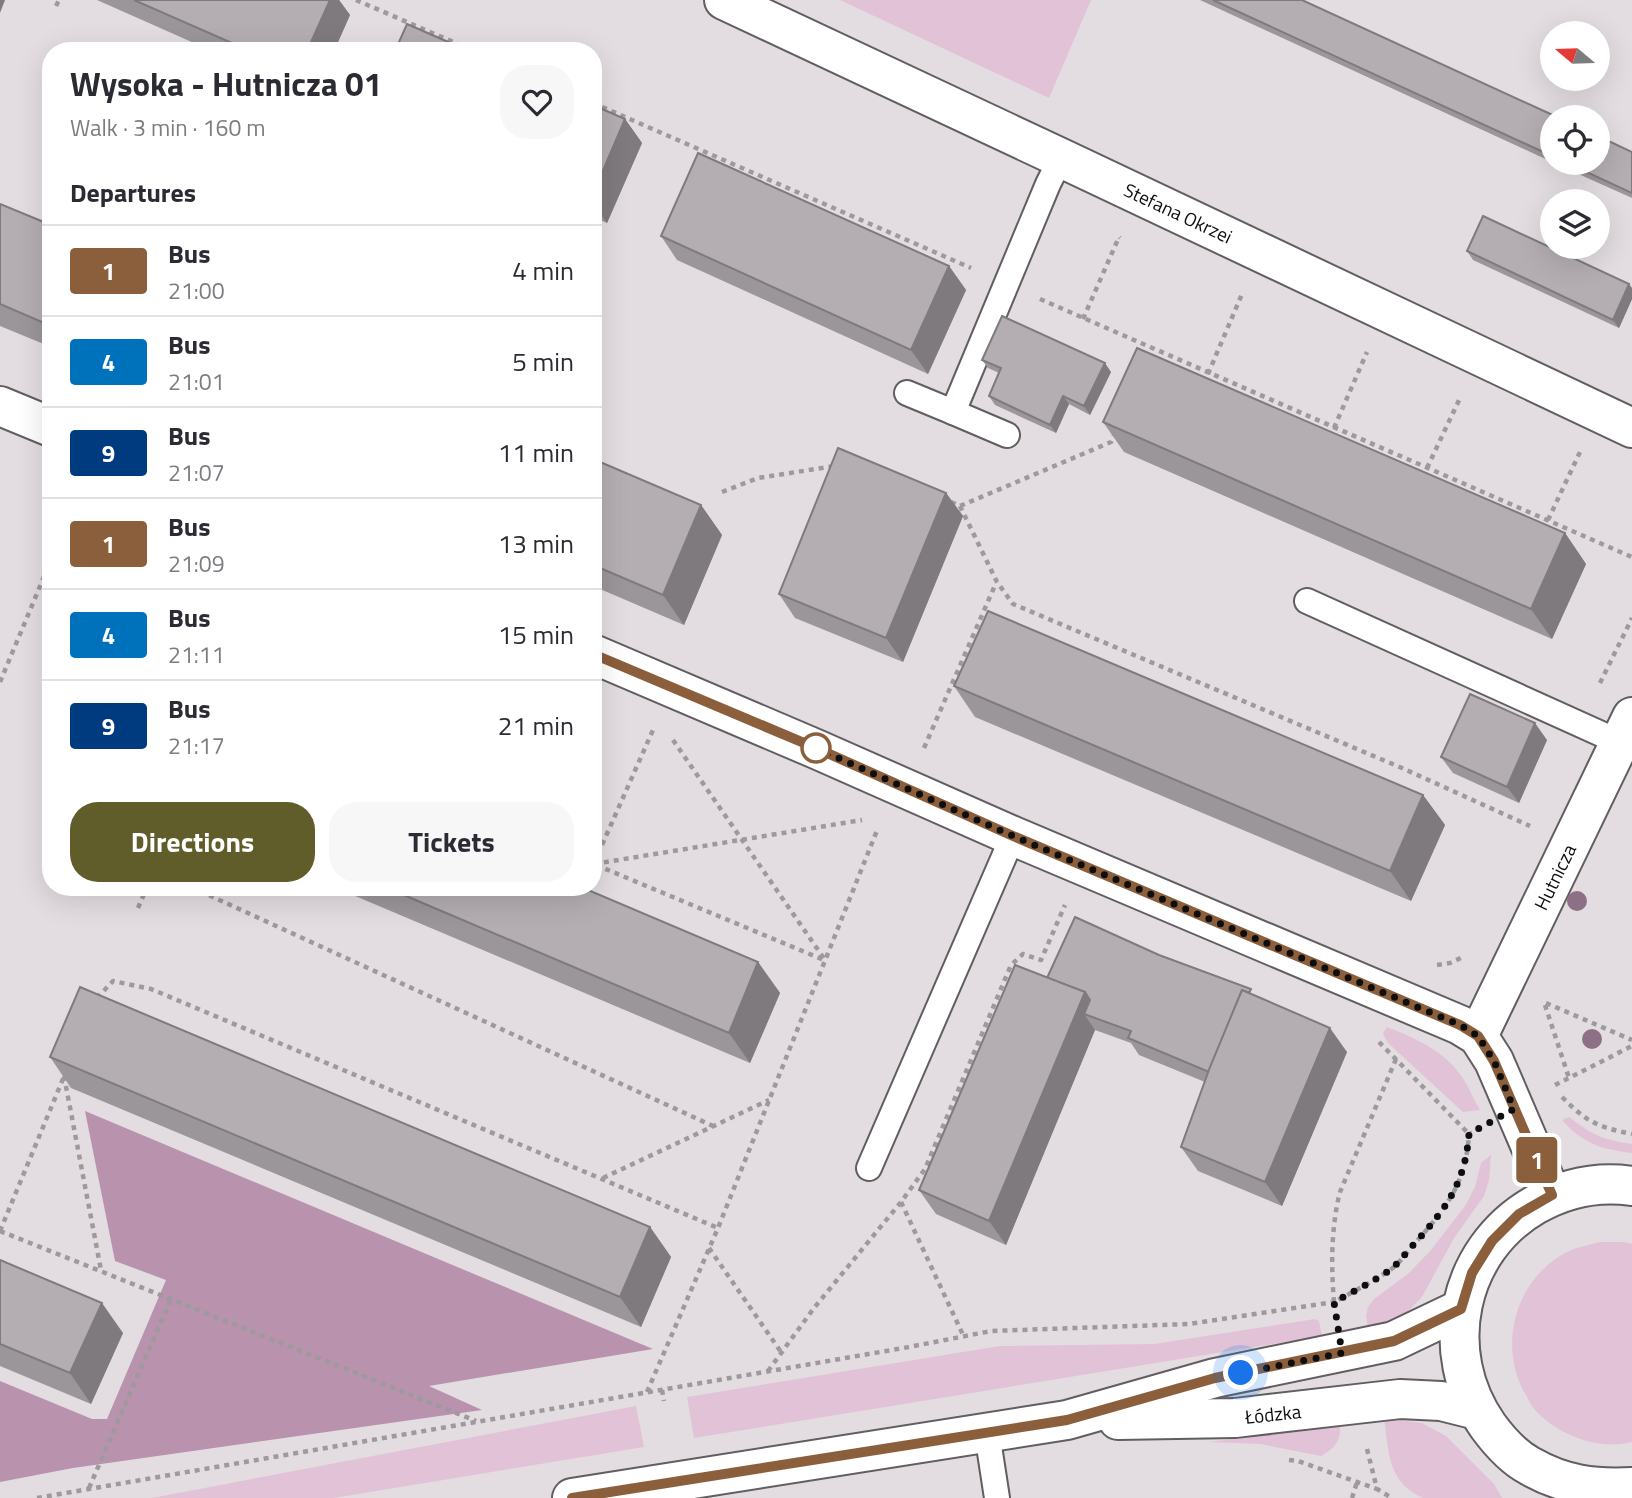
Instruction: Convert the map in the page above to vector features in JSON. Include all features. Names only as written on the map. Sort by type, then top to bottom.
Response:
[{"type":"street","name":"Stefana Okrzei","points":[[723,0],[1632,428]]},
{"type":"street","points":[[0,406],[42,423]]},
{"type":"street","points":[[602,658],[816,748],[1013,836],[1460,1025],[1478,1036],[1494,1061],[1552,1195]]},
{"type":"street","name":"Hutnicza","points":[[1478,1036],[1626,730]]},
{"type":"street","points":[[1632,1186],[1584,1186],[1552,1195],[1519,1214],[1492,1241],[1472,1273],[1461,1309],[1459,1343],[1464,1377],[1477,1410],[1499,1440],[1518,1457],[1560,1490],[1632,1487]]},
{"type":"street","name":"Łódzka","points":[[572,1498],[1067,1420],[1215,1378],[1394,1341],[1461,1309]]},
{"type":"street","name":"Łódzka","points":[[1067,1420],[1235,1418],[1400,1399],[1441,1401],[1477,1410]]},
{"type":"lane","points":[[953,412],[1061,158]]},
{"type":"lane","points":[[907,393],[1007,435]]},
{"type":"lane","points":[[1307,601],[1580,724],[1626,730]]},
{"type":"lane","points":[[869,1168],[1013,836]]},
{"type":"lane","points":[[987,1433],[997,1498]]},
{"type":"path","points":[[356,0],[453,42]]},
{"type":"path","points":[[602,107],[1632,557]]},
{"type":"path","points":[[1083,319],[1119,237],[1131,243]]},
{"type":"path","points":[[1208,374],[1259,251]]},
{"type":"path","points":[[1334,428],[1367,352]]},
{"type":"path","points":[[1427,468],[1461,396],[1450,390]]},
{"type":"path","points":[[1548,520],[1580,451],[1591,456]]},
{"type":"path","points":[[960,506],[996,582],[1013,604],[1402,768],[1531,826],[1536,817]]},
{"type":"path","points":[[0,682],[42,582]]},
{"type":"path","points":[[919,759],[996,582]]},
{"type":"path","points":[[1580,724],[1632,618]]},
{"type":"path","points":[[602,844],[658,719]]},
{"type":"path","points":[[666,730],[825,960]]},
{"type":"path","points":[[647,1392],[718,1228],[883,817]]},
{"type":"path","points":[[602,863],[870,819]]},
{"type":"path","points":[[602,868],[825,960]]},
{"type":"path","points":[[138,908],[143,896]]},
{"type":"path","points":[[211,896],[713,1126]]},
{"type":"path","points":[[1428,965],[1450,963],[1470,953]]},
{"type":"path","points":[[95,1000],[113,981],[150,989],[718,1228]]},
{"type":"path","points":[[1541,995],[1569,1078]]},
{"type":"path","points":[[1544,1002],[1632,1040]]},
{"type":"path","points":[[1632,1046],[1552,1086],[1591,1123],[1632,1134]]},
{"type":"path","points":[[1342,1353],[1332,1283],[1336,1209],[1340,1192],[1396,1059]]},
{"type":"path","points":[[69,1063],[0,1231],[477,1422]]},
{"type":"path","points":[[64,1075],[101,1271]]},
{"type":"path","points":[[602,1179],[769,1100]]},
{"type":"path","points":[[37,1498],[991,1331],[1189,1324],[1334,1302],[1392,1268],[1432,1225],[1455,1191],[1463,1174],[1469,1134],[1514,1109]]},
{"type":"path","points":[[901,1202],[964,1337]]},
{"type":"path","points":[[709,1248],[781,1352]]},
{"type":"path","points":[[88,1489],[171,1299]]},
{"type":"path","points":[[662,1390],[664,1401]]},
{"type":"path","points":[[1356,1406],[1377,1489]]},
{"type":"path","points":[[1286,1460],[1298,1461],[1377,1489],[1392,1498]]},
{"type":"path","points":[[1352,1498],[1357,1482]]},
{"type":"shaded area","points":[[840,0],[1091,0],[1049,98]]},
{"type":"shaded area","points":[[1387,1027],[1420,1041],[1449,1061],[1464,1080],[1480,1110],[1463,1112],[1387,1042],[1383,1033]]},
{"type":"shaded area","points":[[85,1111],[653,1349],[429,1386],[482,1410],[73,1468],[0,1482],[0,1381],[92,1419],[107,1419],[166,1280],[115,1261]]},
{"type":"shaded area","points":[[1569,1117],[1598,1136],[1632,1144],[1632,1153],[1611,1150],[1585,1140],[1562,1120]]},
{"type":"shaded area","points":[[1491,1155],[1489,1180],[1484,1196],[1454,1238],[1422,1297],[1404,1315],[1368,1328],[1368,1307],[1374,1299],[1408,1274],[1431,1250],[1465,1206],[1475,1187],[1481,1163]]},
{"type":"shaded area","points":[[1600,1242],[1632,1244],[1632,1442],[1618,1444],[1582,1439],[1564,1432],[1544,1418],[1534,1409],[1527,1397],[1513,1357],[1512,1336],[1516,1315],[1535,1278],[1550,1263],[1569,1251]]},
{"type":"shaded area","points":[[1315,1319],[1319,1321],[1322,1336],[694,1438],[687,1397],[1000,1346],[1154,1344]]},
{"type":"shaded area","points":[[636,1406],[644,1447],[334,1498],[152,1498]]},
{"type":"shaded area","points":[[1384,1418],[1422,1423],[1446,1436],[1494,1484],[1502,1498],[1423,1498],[1411,1491],[1402,1484],[1392,1465]]},
{"type":"shaded area","points":[[1340,1426],[1336,1444],[1321,1456],[1260,1444],[1209,1442]]},
{"type":"building","points":[[134,0],[330,0],[311,42],[230,42]]},
{"type":"building","points":[[1213,0],[1302,0],[1540,109],[1540,150]]},
{"type":"building","points":[[407,24],[448,42],[399,42]]},
{"type":"building","points":[[602,109],[625,119],[602,173]]},
{"type":"building","points":[[1610,142],[1632,152],[1632,193],[1593,175],[1610,175]]},
{"type":"building","points":[[698,153],[949,266],[911,350],[661,236]]},
{"type":"building","points":[[0,204],[42,221],[42,322],[0,304]]},
{"type":"building","points":[[1483,216],[1540,243],[1540,259],[1575,259],[1629,284],[1613,320],[1467,251]]},
{"type":"building","points":[[1002,316],[1105,363],[1084,406],[1063,396],[1050,425],[989,396],[1001,368],[982,360]]},
{"type":"building","points":[[1137,348],[1565,533],[1531,609],[1103,422]]},
{"type":"building","points":[[838,448],[946,493],[886,638],[779,594]]},
{"type":"building","points":[[602,463],[701,505],[663,595],[602,569]]},
{"type":"building","points":[[988,611],[1423,795],[1390,871],[954,686]]},
{"type":"building","points":[[1470,694],[1535,723],[1507,787],[1441,757]]},
{"type":"building","points":[[406,896],[602,896],[758,962],[729,1033]]},
{"type":"building","points":[[1075,917],[1159,955],[1251,989],[1249,993],[1242,990],[1209,1072],[1128,1038],[1131,1031],[1084,1014],[1090,1000],[1085,992],[1047,978]]},
{"type":"building","points":[[1015,965],[1085,992],[989,1221],[919,1190]]},
{"type":"building","points":[[80,987],[650,1227],[620,1297],[50,1057]]},
{"type":"building","points":[[1242,990],[1330,1028],[1265,1182],[1181,1147]]},
{"type":"building","points":[[0,1260],[102,1303],[70,1373],[0,1344]]},
{"type":"bus line","name":"1","points":[[572,1498],[1067,1420],[1215,1378],[1394,1341],[1461,1309],[1472,1273],[1492,1241],[1519,1214],[1552,1195],[1494,1061],[1478,1036],[1460,1025],[1013,836],[816,748],[602,658]]},
{"type":"route","points":[[816,748],[1013,836],[1460,1025],[1478,1036],[1494,1061],[1514,1109],[1469,1134],[1463,1174],[1455,1191],[1432,1225],[1392,1268],[1334,1302],[1342,1353],[1241,1373]]}]
